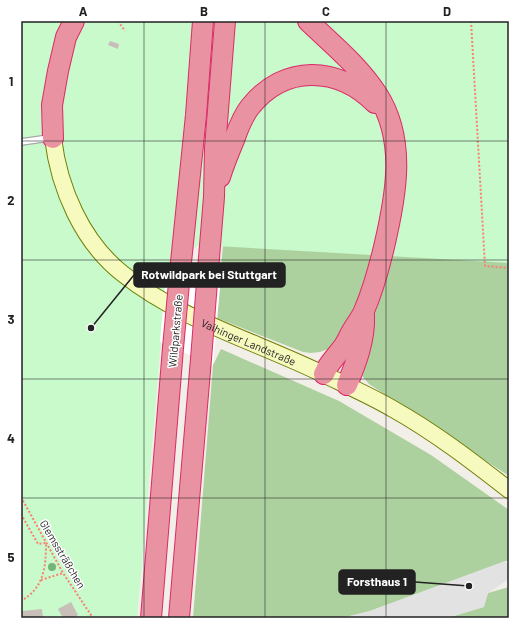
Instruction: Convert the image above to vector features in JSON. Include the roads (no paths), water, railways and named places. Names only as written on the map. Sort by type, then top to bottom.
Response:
[{"type":"highway","points":[[53,138],[52,105],[58,71],[66,37],[74,21]]},
{"type":"highway","points":[[191,21],[191,95],[196,115]]},
{"type":"highway","name":"Wildparkstraße","points":[[151,618],[173,348],[196,115],[203,21]]},
{"type":"highway","points":[[179,618],[214,197],[215,148],[225,21]]},
{"type":"highway","points":[[308,21],[356,67],[378,94],[388,116],[396,150],[396,182],[393,206],[381,258],[364,312],[344,346],[328,364],[324,374]]},
{"type":"highway","points":[[214,197],[224,163],[244,116],[259,97],[269,88],[281,82],[292,77],[311,75],[342,80],[367,95],[388,116]]},
{"type":"highway","points":[[347,385],[356,362],[365,327],[364,312]]},
{"type":"street","name":"Vaihinger Landstraße","points":[[53,138],[59,168],[70,203],[96,246],[123,274],[158,299],[190,315],[324,374],[393,408],[422,427],[509,490]]},
{"type":"lane","points":[[21,142],[53,138]]},
{"type":"place","name":"Rotwildpark bei Stuttgart","points":[[91,328]]},
{"type":"place","name":"Forsthaus 1","points":[[469,586]]}]
